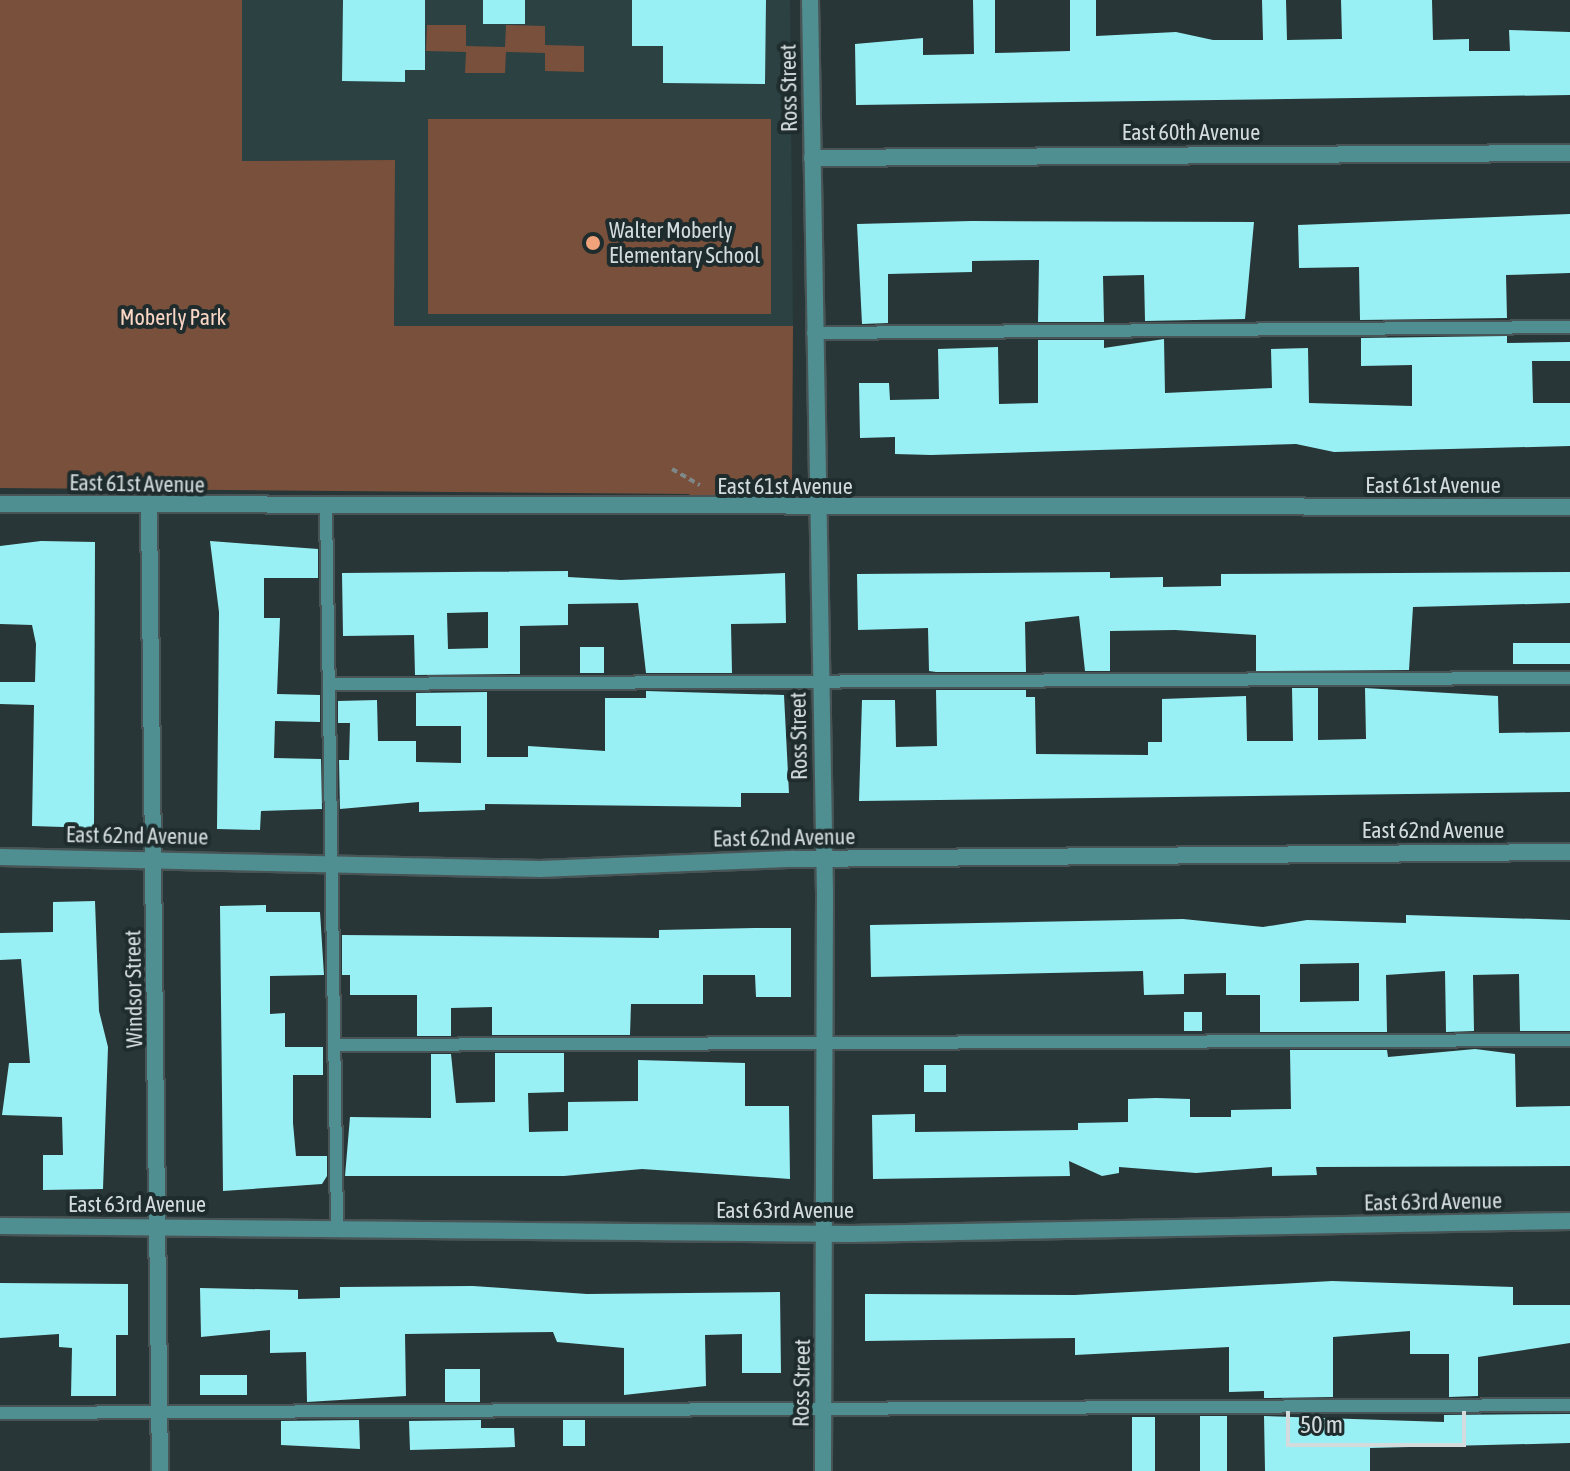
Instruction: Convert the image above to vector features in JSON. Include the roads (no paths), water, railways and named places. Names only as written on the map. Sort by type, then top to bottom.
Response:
[{"type":"street","name":"Ross Street","points":[[810,0],[813,333],[824,859],[827,1234],[823,1471]]},
{"type":"street","name":"East 60th Avenue","points":[[812,158],[1570,153]]},
{"type":"street","name":"East 61st Avenue","points":[[0,504],[816,509],[1570,507]]},
{"type":"street","name":"Windsor Street","points":[[149,506],[160,1471]]},
{"type":"street","name":"East 62nd Avenue","points":[[0,857],[154,858],[540,869],[824,859],[1570,852]]},
{"type":"street","name":"East 63rd Avenue","points":[[0,1226],[337,1226],[827,1234],[1570,1221]]},
{"type":"lane","points":[[813,333],[1570,327]]},
{"type":"lane","points":[[326,507],[337,1226]]},
{"type":"lane","points":[[329,684],[1570,678]]},
{"type":"lane","points":[[336,1045],[1570,1040]]},
{"type":"lane","points":[[0,1413],[1570,1405]]},
{"type":"place","name":"Walter Moberly Elementary School","points":[[593,243]]},
{"type":"park label","name":"Moberly Park","points":[[173,318]]}]
